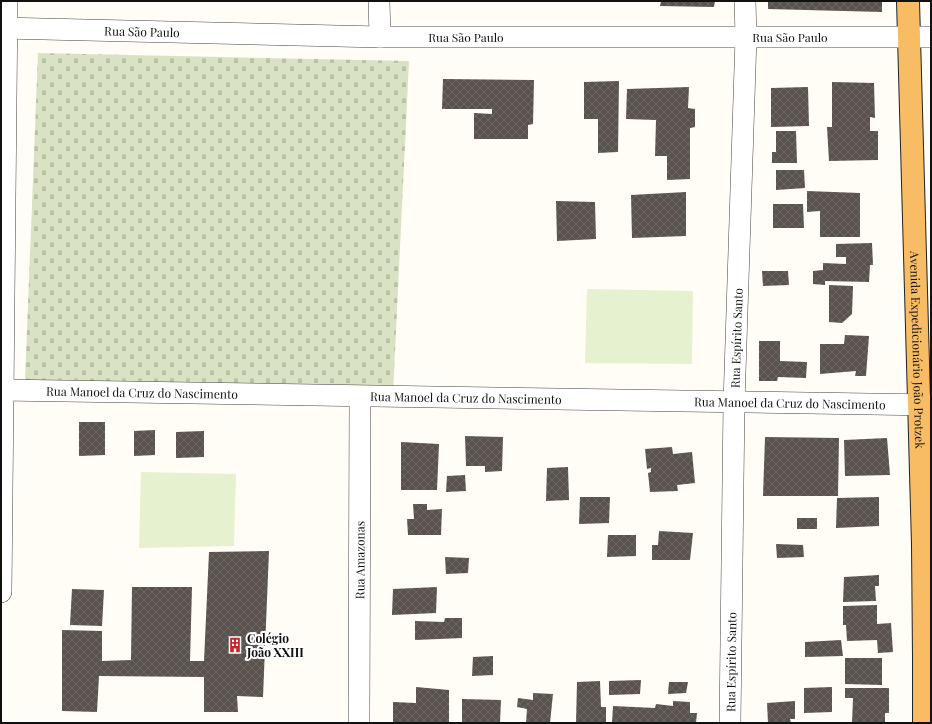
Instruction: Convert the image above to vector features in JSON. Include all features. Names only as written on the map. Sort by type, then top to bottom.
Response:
[{"type":"highway","name":"Avenida Expedicionário João Protzek","points":[[908,1],[920,37],[925,405],[923,561],[924,723]]},
{"type":"street","points":[[1,592],[4,28],[7,1]]},
{"type":"street","points":[[379,1],[380,37]]},
{"type":"street","name":"Rua Espírito Santo","points":[[730,723],[734,402],[746,37],[745,1]]},
{"type":"street","name":"Rua São Paulo","points":[[4,28],[380,37],[920,37]]},
{"type":"street","name":"Rua Manoel da Cruz do Nascimento","points":[[2,390],[925,405]]},
{"type":"street","name":"Rua Amazonas","points":[[359,723],[360,397]]},
{"type":"green space","points":[[38,53],[409,61],[393,393],[25,380]]},
{"type":"green space","points":[[587,289],[693,291],[692,364],[585,363]]},
{"type":"green space","points":[[141,472],[236,474],[234,546],[139,548]]},
{"type":"building","points":[[661,1],[715,1],[714,7],[660,6]]},
{"type":"building","points":[[768,1],[882,1],[882,12],[768,9]]},
{"type":"building","points":[[443,79],[534,80],[533,124],[528,125],[528,139],[474,139],[474,113],[492,114],[492,109],[442,109]]},
{"type":"building","points":[[619,81],[618,152],[598,153],[598,119],[584,119],[584,82]]},
{"type":"building","points":[[832,82],[874,83],[875,118],[870,117],[870,131],[878,131],[878,160],[829,161],[827,127],[832,127]]},
{"type":"building","points":[[689,87],[688,108],[695,109],[695,127],[690,128],[690,179],[667,180],[667,156],[655,156],[656,120],[626,119],[627,89]]},
{"type":"building","points":[[808,87],[809,126],[771,127],[771,88]]},
{"type":"building","points":[[776,131],[796,131],[797,163],[772,163],[772,152],[776,152]]},
{"type":"building","points":[[776,170],[804,170],[805,188],[776,190]]},
{"type":"building","points":[[807,191],[860,193],[860,237],[820,237],[820,211],[807,212]]},
{"type":"building","points":[[686,192],[686,236],[632,238],[631,195]]},
{"type":"building","points":[[556,201],[595,202],[596,239],[557,241]]},
{"type":"building","points":[[773,204],[803,204],[804,228],[773,228]]},
{"type":"building","points":[[872,243],[873,265],[870,265],[869,282],[825,281],[825,285],[813,284],[813,271],[823,270],[823,263],[846,264],[846,257],[836,257],[836,244]]},
{"type":"building","points":[[762,271],[788,271],[789,285],[763,286]]},
{"type":"building","points":[[829,285],[853,286],[852,314],[842,323],[829,322]]},
{"type":"building","points":[[845,335],[869,336],[866,376],[855,376],[856,371],[820,374],[820,344],[844,344]]},
{"type":"building","points":[[759,341],[780,341],[780,361],[807,362],[806,378],[778,377],[777,381],[759,381]]},
{"type":"building","points":[[79,422],[105,422],[105,455],[79,456]]},
{"type":"building","points":[[155,430],[155,455],[134,456],[134,431]]},
{"type":"building","points":[[204,431],[204,457],[176,458],[176,432]]},
{"type":"building","points":[[465,436],[503,437],[502,471],[485,472],[485,466],[466,466]]},
{"type":"building","points":[[765,437],[839,438],[838,496],[763,496]]},
{"type":"building","points":[[887,438],[890,475],[845,476],[844,440]]},
{"type":"building","points":[[401,442],[439,444],[437,490],[401,490]]},
{"type":"building","points":[[672,447],[673,454],[692,452],[695,483],[677,485],[678,491],[650,492],[648,473],[651,472],[651,468],[647,469],[645,449]]},
{"type":"building","points":[[568,467],[569,500],[546,501],[547,468]]},
{"type":"building","points":[[465,475],[466,491],[446,492],[447,476]]},
{"type":"building","points":[[580,497],[610,497],[609,523],[579,524]]},
{"type":"building","points":[[879,497],[879,526],[836,528],[837,498]]},
{"type":"building","points":[[413,504],[427,504],[427,510],[442,509],[441,535],[408,535],[407,519],[414,519]]},
{"type":"building","points":[[797,518],[817,518],[817,529],[797,529]]},
{"type":"building","points":[[659,531],[693,533],[690,560],[652,560],[652,545],[658,545]]},
{"type":"building","points":[[608,535],[636,535],[636,556],[607,557]]},
{"type":"building","points":[[776,544],[803,545],[804,557],[777,558]]},
{"type":"building","name":"Colégio João XXIII","points":[[269,551],[263,697],[237,696],[238,712],[204,712],[204,677],[99,676],[97,712],[62,711],[62,630],[102,631],[102,661],[131,660],[132,587],[192,587],[190,661],[204,661],[209,552]]},
{"type":"building","points":[[445,557],[469,558],[468,573],[446,574]]},
{"type":"building","points":[[879,575],[879,586],[875,586],[876,601],[843,602],[844,577]]},
{"type":"building","points":[[437,587],[436,613],[392,615],[393,589]]},
{"type":"building","points":[[72,589],[104,590],[102,626],[70,625]]},
{"type":"building","points":[[877,605],[877,624],[891,623],[893,652],[878,653],[877,640],[847,641],[846,625],[843,625],[843,606]]},
{"type":"building","points":[[445,618],[462,618],[462,638],[415,640],[415,621],[444,622]]},
{"type":"building","points":[[841,640],[843,656],[805,657],[805,642]]},
{"type":"building","points":[[493,656],[493,675],[472,676],[473,657]]},
{"type":"building","points":[[845,658],[882,658],[882,685],[845,684]]},
{"type":"building","points":[[641,680],[640,694],[609,695],[609,681]]},
{"type":"building","points":[[600,681],[601,707],[606,707],[606,723],[576,723],[577,682]]},
{"type":"building","points":[[669,682],[688,682],[686,693],[668,694]]},
{"type":"building","points":[[416,687],[449,690],[449,723],[393,723],[393,702],[416,703]]},
{"type":"building","points":[[832,687],[832,712],[804,713],[804,688]]},
{"type":"building","points":[[845,688],[889,688],[889,713],[885,713],[885,723],[852,723],[853,698],[845,698]]},
{"type":"building","points":[[533,693],[553,694],[550,723],[526,723],[527,709],[517,707],[518,698],[533,700]]},
{"type":"building","points":[[462,699],[501,700],[500,723],[462,723]]},
{"type":"building","points":[[673,701],[690,702],[690,713],[697,713],[696,723],[612,723],[613,706],[655,708],[656,704],[673,706]]},
{"type":"building","points":[[795,701],[795,719],[790,719],[791,723],[768,723],[767,703]]},
{"type":"place","name":"Colégio João XXIII","points":[[235,645]]}]
